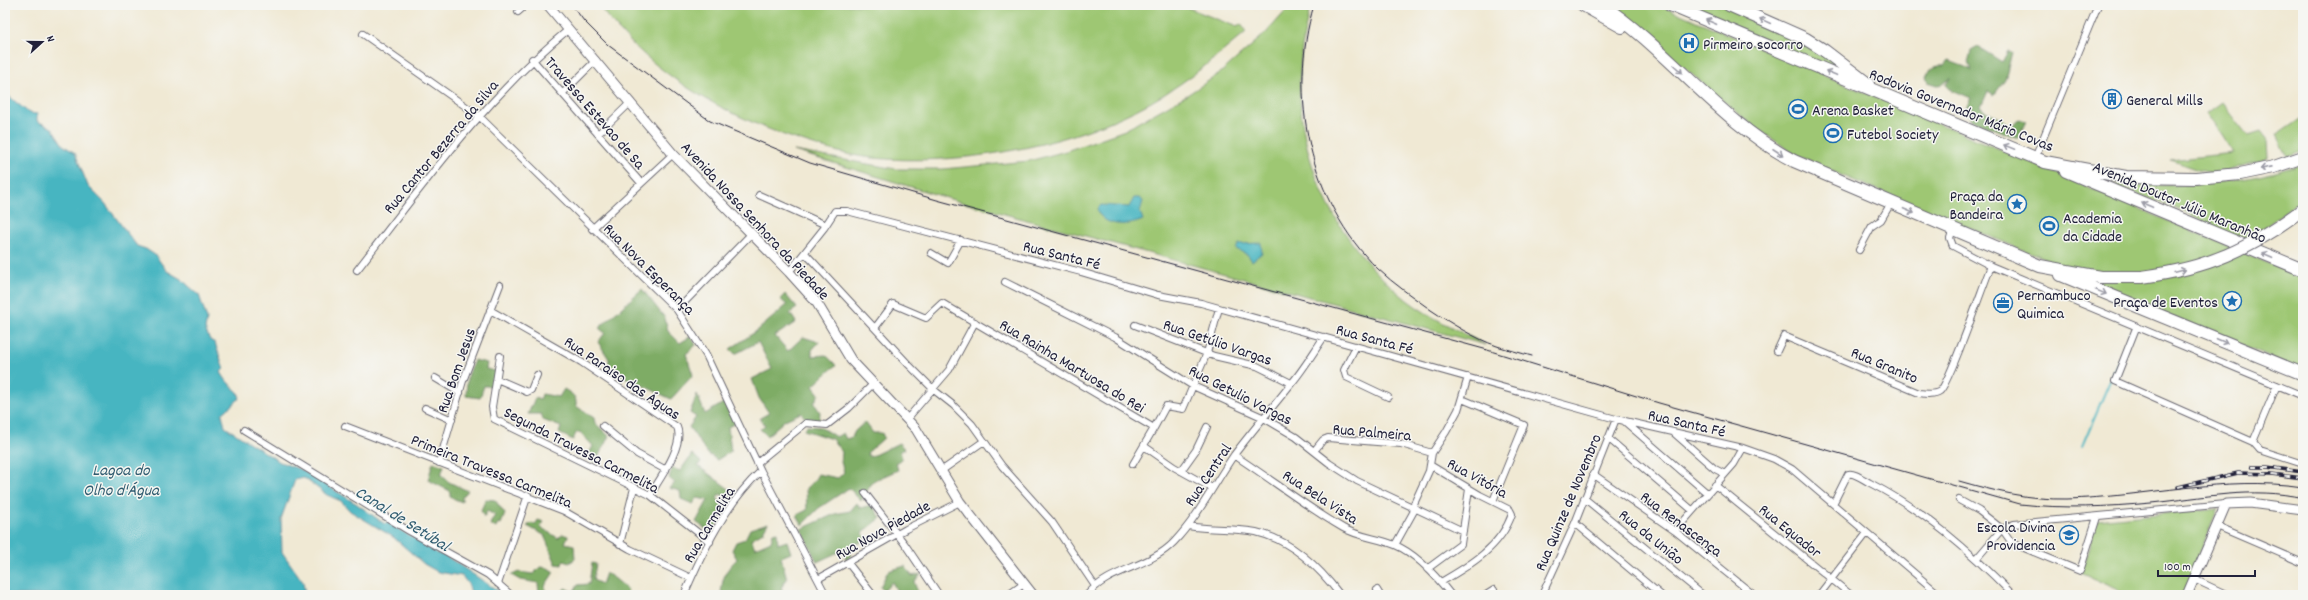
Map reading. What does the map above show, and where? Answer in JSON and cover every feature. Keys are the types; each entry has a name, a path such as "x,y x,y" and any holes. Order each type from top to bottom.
{"highway":[{"path":"1583,5 1650,43"},
{"path":"1602,5 1650,43 1744,127 1780,153 1830,178 2303,374"},
{"name":"Rodovia Governador Mário Covas","path":"1670,5 2040,160 2126,177 2196,178 2249,172 2303,157"},
{"path":"1729,5 1812,43 1880,94"},
{"name":"Avenida Doutor Júlio Maranhão","path":"2040,160 2303,270"},
{"path":"2040,266 2100,277 2142,277 2197,267 2250,245 2303,209"}],"street":[{"path":"518,12 526,5"},
{"name":"Avenida Nossa Senhora da Piedade","path":"548,5 631,102 672,154 789,272 817,303 851,360 872,385 908,419 920,435 960,502 1033,595"},
{"path":"2040,160 2098,5"},
{"name":"Rua Cantor Bezerra da Silva","path":"357,270 478,115 532,59 569,29"},
{"name":"Rua Nova Esperança","path":"363,34 478,115 592,229 677,310 706,356 757,463 824,594"},
{"name":"Travessa Estevao de Sa","path":"532,59 641,183"},
{"path":"563,93 596,60"},
{"path":"598,134 631,102"},
{"path":"592,229 672,154"},
{"path":"759,195 826,225"},
{"path":"1859,250 1872,226 1881,220 1890,203"},
{"name":"Rua Santa Fé","path":"789,272 826,225 833,213 840,210 911,226 1114,281 1158,295 1219,308 1616,419 1743,448 1782,463 1833,504 1940,595"},
{"path":"1953,229 1950,238 1953,246 1991,266 2136,328 2303,396"},
{"path":"677,310 751,234"},
{"path":"931,253 948,264 961,240"},
{"path":"805,253 934,390 963,414 1014,480 1052,522 1095,586"},
{"name":"Rua Granito","path":"1777,351 1784,336 1919,393 1938,392 1942,390 1952,367 1991,266"},
{"name":"Rua Getulio Vargas","path":"1005,282 1115,337 1193,386 1262,417 1314,451 1345,475 1463,531"},
{"name":"Rua Bom Jesus","path":"439,463 460,393 500,286"},
{"name":"Rua Rainha Martuosa do Rei","path":"875,328 893,304 926,318 932,314 939,304 943,304 1154,428 1133,464"},
{"path":"1154,428 1166,406 1183,409 1207,353 1219,308"},
{"name":"Rua Paraiso das Águas","path":"490,310 581,362 674,424 679,431 678,436 666,470 650,495"},
{"path":"908,419 934,390 953,362 975,322"},
{"name":"Rua Getúlio Vargas","path":"1135,325 1207,353 1257,366 1291,383"},
{"path":"2136,328 2115,381 2253,442 2260,450 2303,464"},
{"name":"Rua Central","path":"1087,595 1095,586 1123,570 1155,557 1169,547 1188,526 1234,455 1262,417 1291,383 1324,337"},
{"path":"1356,346 1344,370 1346,377 1388,397"},
{"name":"Segunda Travessa Carmelita","path":"500,356 492,407 494,419 600,469 650,495 710,542"},
{"path":"497,379 528,392 531,390 538,376"},
{"path":"1395,546 1414,508 1430,465 1432,453 1446,432 1462,399 1468,377"},
{"path":"435,378 460,393"},
{"path":"757,463 806,424 827,425 872,385"},
{"path":"2253,442 2277,385"},
{"path":"1462,399 1520,421 1524,424 1524,428 1493,501"},
{"path":"425,408 452,420"},
{"name":"Rua Quinze de Novembro","path":"1542,595 1575,523 1593,474 1616,419"},
{"path":"1623,420 1707,493"},
{"name":"Primeira Travessa Carmelita","path":"345,426 439,463 528,495 583,521 620,544 691,578"},
{"path":"603,426 637,454 666,470"},
{"path":"1181,471 1196,450 1207,427"},
{"path":"244,430 409,531 488,575 511,595"},
{"path":"1672,432 1710,464 1725,474"},
{"name":"Rua Palmeira","path":"1314,451 1323,440 1328,438 1401,444 1432,453"},
{"path":"1608,438 1692,510"},
{"path":"941,471 984,441"},
{"path":"1144,446 1181,471 1212,488"},
{"path":"1676,531 1692,510 1734,464 1743,448"},
{"name":"Rua Bela Vista","path":"1234,455 1344,529 1367,539 1395,546 1427,569 1441,582 1451,595"},
{"name":"Rua Vitória","path":"1430,465 1469,489 1512,511 1508,522 1484,554 1441,582"},
{"name":"Rua Carmelita","path":"684,595 691,578 710,542 737,498 761,471"},
{"name":"Rua Renascença","path":"1593,474 1676,531 1754,595"},
{"path":"1833,504 1848,474 1854,474 1880,488 1933,522 1977,558 2013,595"},
{"name":"Rua Equador","path":"1715,485 1851,595"},
{"path":"620,544 634,488"},
{"path":"1427,569 1461,544 1469,489"},
{"path":"865,493 897,534 939,595"},
{"path":"498,584 528,495"},
{"name":"Rua da União","path":"1584,498 1703,595"},
{"path":"1959,500 1979,511 2002,529 2010,542 2021,548 2080,571 2097,517"},
{"name":"Rua Nova Piedade","path":"818,580 897,534 960,502"},
{"path":"1977,558 2002,529 2014,524 2226,504 2250,503 2303,510"},
{"path":"2187,595 2226,504"},
{"path":"1575,523 1660,595"},
{"path":"1188,526 1245,530 1275,539 1295,550 1313,564 1340,595"},
{"path":"2217,526 2303,563"},
{"path":"1819,595 1867,534"},
{"path":"848,563 873,595"},
{"path":"2194,580 2228,595"},
{"path":"1008,595 1025,583"},
{"path":"1486,595 1494,590"}],"green space":[{"path":"598,5 1181,5 1237,27 1241,24 1246,32 1207,64 1166,93 1136,110 1075,135 1008,151 974,156 906,160 861,157 828,149 784,135 730,112 681,84 659,67 617,28"},
{"path":"1291,5 1311,5 1302,47 1300,88 1303,128 1313,167 1328,204 1349,239 1375,271 1407,300 1435,318 1486,345 957,201 794,151 896,169 943,169 1029,161 1066,151 1125,130 1187,95 1219,74 1266,33"},
{"path":"1610,5 1659,5 2303,278 2303,371 2097,286 2064,267 1836,173 1793,153 1752,125"},
{"path":"1677,5 1728,5 1806,39 1880,94"},
{"path":"1978,47 2002,62 2008,51 2012,52 2005,80 1994,95 1988,91 1981,107 1987,112 2000,117 2012,127 2019,119 2026,121 2018,138 1971,120 1966,108 1971,98 1950,89 1946,85 1950,78 1941,86 1928,82 1926,78 1933,68 1945,66 1949,61 1968,68 1971,71 1968,61 1971,51"},
{"path":"2222,102 2248,136 2260,132 2267,141 2268,158 2218,174 2198,170 2170,160 2233,153 2207,113"},
{"path":"2303,117 2303,151 2288,157 2277,135"},
{"path":"2303,163 2303,199 2246,241 2215,228 2190,214 2111,184 2184,185 2232,181 2280,171"},
{"path":"642,289 665,318 668,331 680,343 691,336 696,345 686,354 693,375 671,399 608,369 609,359 598,342 605,333 599,328"},
{"path":"785,294 797,308 790,313 796,322 775,336 788,351 803,337 819,342 812,350 812,356 826,355 836,365 813,386 819,394 814,403 820,412 819,422 808,421 801,413 785,420 767,436 760,429 765,425 760,418 769,413 759,398 752,379 772,369 758,342 735,354 730,349 758,330 787,305 780,299"},
{"path":"474,360 487,363 486,369 496,371 494,386 484,386 480,398 466,396 467,379"},
{"path":"564,389 575,398 576,406 594,418 595,423 609,436 595,463 587,457 593,446 580,432 576,433 573,440 559,433 561,427 543,420 541,414 528,414 535,398 540,400 542,394 559,397"},
{"path":"697,394 705,414 725,402 736,423 728,427 731,451 717,460 708,454 689,427 696,417 690,413"},
{"path":"865,422 873,433 882,433 884,438 867,453 870,457 899,443 905,449 900,451 902,458 896,463 898,470 873,481 861,501 849,488 819,508 802,525 797,515 807,510 806,488 814,481 818,474 838,478 844,472 841,462 842,452 832,439 804,430 807,426 820,427 836,437 843,433 846,439 852,437 855,431"},
{"path":"692,454 701,462 698,466 736,494 732,500 720,494 717,498 726,510 711,533 696,522 708,500 697,498 693,504 681,499 680,491 669,488 675,483 669,478 672,468 680,471"},
{"path":"433,462 444,466 441,475 449,482 468,491 462,497 462,502 450,497 450,491 428,480"},
{"path":"486,499 495,500 505,514 501,524 498,523 496,528 490,524 495,515 487,511 484,517 481,510"},
{"path":"857,503 860,508 872,505 881,518 862,533 868,539 847,548 851,556 846,560 843,550 817,562 801,529 835,514 850,511"},
{"path":"2218,508 2183,595 2130,595 2081,573 2097,520"},
{"path":"538,520 544,522 540,527 558,538 562,534 568,536 565,543 574,545 575,559 569,563 563,561 562,565 556,564 544,535 527,526 532,523 535,525"},
{"path":"768,523 763,532 751,539 755,548 771,541 773,533 777,532 778,544 787,541 791,553 781,557 787,579 781,588 787,595 721,595 725,575 737,559 732,550 736,542 745,539 750,529"},
{"path":"592,563 596,564 593,580 602,584 606,573 628,591 626,595 565,595 562,592 565,588 573,592 578,585 589,584"},
{"path":"905,566 912,576 921,574 914,582 919,595 899,595 892,582 884,591 880,587 888,571"},
{"path":"540,567 548,568 554,572 545,586 546,595 539,595 538,583 520,580 511,575 519,572 533,574"}],"water":[{"name":"Lagoa do Olho d'Água","path":"5,93 29,113 37,114 37,121 52,128 63,145 75,153 88,186 104,202 137,246 146,249 155,255 167,271 181,279 199,295 207,319 205,329 210,340 215,343 224,369 221,372 228,383 238,392 240,398 222,414 225,427 280,462 302,470 357,504 418,548 446,556 504,595 472,595 468,584 462,576 438,572 424,564 393,537 350,511 341,501 327,495 304,478 295,480 281,519 282,552 303,582 305,595 5,595"},
{"path":"1134,198 1139,198 1143,201 1140,212 1143,220 1137,222 1130,224 1116,224 1104,219 1097,209 1101,205 1129,207"},
{"path":"1261,243 1262,253 1252,261 1248,255 1236,249 1239,244"}],"waterway":[{"path":"2082,446 2131,332"},
{"name":"Canal de Setúbal","path":"387,526 433,554"}],"tram line":[{"path":"572,5 584,21 608,45 710,121 810,163 937,200 1484,349 1659,403 2020,504 2053,507 2102,506 2151,503 2246,493 2265,493 2303,498"},
{"path":"1314,5 1306,39 1303,75 1304,110 1310,146 1320,180 1335,212 1354,242 1390,280 1439,315 1472,335 1488,343 1532,356"},
{"path":"1959,481 2012,494 2053,499 2126,495 2214,485 2273,484 2303,487"}],"railway":[{"path":"2251,467 2267,467 2303,472"},
{"path":"2178,487 2238,473 2272,474 2303,478"}],"place":[{"name":"Pirmeiro socorro","path":"1689,43"},
{"name":"General Mills","path":"2112,99"},
{"name":"Arena Basket","path":"1798,109"},
{"name":"Futebol Society","path":"1833,133"},
{"name":"Praça da Bandeira","path":"2017,204"},
{"name":"Academia da Cidade","path":"2049,226"},
{"name":"Praça de Eventos","path":"2232,301"},
{"name":"Pernambuco Quimica","path":"2003,303"},
{"name":"Escola Divina Providencia","path":"2069,535"}]}
